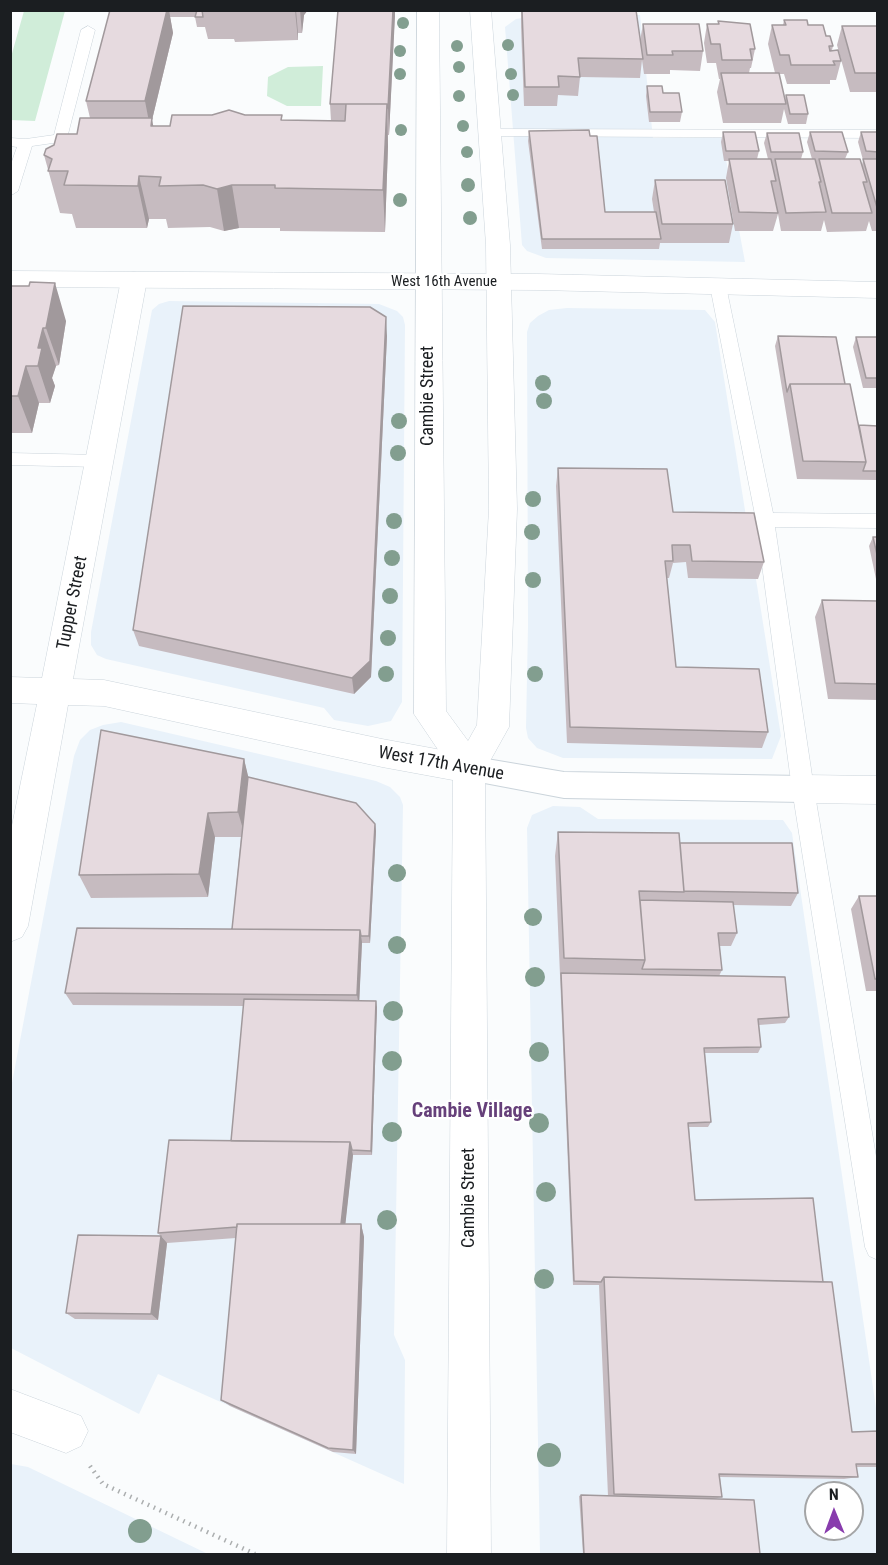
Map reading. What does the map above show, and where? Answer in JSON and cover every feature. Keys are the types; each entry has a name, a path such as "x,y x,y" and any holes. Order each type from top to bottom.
{"main road":[{"name":"Cambie Street","path":"428,10 430,714 469,769"},
{"name":"Cambie Street","path":"469,1554 469,769 493,727 503,509 499,282 491,132 480,10"},
{"name":"West 16th Avenue","path":"10,279 428,281 878,290"},
{"name":"Tupper Street","path":"10,926 134,280"},
{"name":"West 17th Avenue","path":"10,690 104,693 382,753 469,769"},
{"name":"West 17th Avenue","path":"803,789 878,790"},
{"path":"10,1410 66,1431"}],"street":[{"name":"West 17th Avenue","path":"469,769 564,785 803,789"}],"lane":[{"path":"10,142 26,143 60,138 88,30"},
{"path":"491,132 878,134"},
{"path":"10,191 26,143"},
{"path":"718,286 765,520 803,789 871,1158 878,1247"},
{"path":"10,459 100,461"},
{"path":"765,520 878,521"}],"path":[{"path":"66,1431 103,1484 255,1554"}],"shaded area":[{"path":"546,14 640,15 653,138 722,138 745,262 546,258 527,251 522,245 505,27 516,19"},
{"path":"169,301 379,304 397,311 403,317 405,325 402,702 391,721 368,726 334,720 324,708 106,659 97,655 91,645 91,632 152,310 159,304"},
{"path":"567,308 705,310 715,322 781,736 772,759 563,758 537,748 528,738 526,728 527,332 530,323 538,316 549,310"},
{"path":"121,722 376,781 390,787 400,797 403,805 394,1335 405,1360 404,1484 158,1374 139,1414 11,1348 11,1088 74,756 80,740 90,730"},
{"path":"553,806 580,807 598,819 783,820 792,833 877,1415 877,1554 540,1554 527,828 532,815"},
{"path":"11,1464 28,1467 208,1554 11,1554"}],"green space":[{"path":"24,11 65,11 35,121 11,120 11,57"},
{"path":"323,66 321,106 287,106 267,96 268,77 288,67"}],"building":[{"path":"110,10 167,10 145,101 86,101"},
{"path":"197,10 202,10 203,17 195,17"},
{"path":"338,10 393,10 388,108 387,104 330,104"},
{"path":"522,10 636,10 643,59 578,58 580,77 558,76 559,87 525,87"},
{"path":"784,20 807,20 808,25 823,25 826,36 830,36 833,46 829,46 830,51 838,50 841,61 833,61 835,65 791,65 789,55 780,55 772,25 786,25"},
{"path":"718,21 750,24 755,49 750,49 752,60 722,60 720,44 711,44 707,24 719,24"},
{"path":"643,24 699,24 703,51 672,51 673,55 647,55"},
{"path":"842,26 878,26 878,73 855,73"},
{"path":"721,73 779,73 786,104 727,104"},
{"path":"647,86 662,86 663,93 679,93 682,112 650,112"},
{"path":"786,95 804,95 808,114 790,114"},
{"path":"346,104 387,104 383,190 275,188 275,185 232,185 217,189 203,185 159,186 161,177 139,176 138,186 64,185 68,171 48,171 52,159 44,155 46,149 54,145 57,134 77,134 80,118 152,118 151,126 170,126 172,115 212,115 229,110 245,115 282,115 281,120 345,121"},
{"path":"589,130 590,136 597,136 605,212 656,212 661,239 542,239 529,131"},
{"path":"723,132 755,132 759,151 726,151"},
{"path":"810,132 842,132 848,152 815,151"},
{"path":"861,132 878,132 878,152 866,151"},
{"path":"767,133 799,133 803,152 771,152"},
{"path":"729,159 771,159 776,181 771,181 778,213 739,212"},
{"path":"775,159 815,159 826,212 786,213"},
{"path":"819,159 860,159 867,182 863,182 872,213 832,213"},
{"path":"863,159 878,159 878,211"},
{"path":"655,180 725,180 733,224 662,224"},
{"path":"30,282 55,283 46,328 43,328 38,348 42,348 38,366 26,366 18,396 10,396 10,286 29,286"},
{"path":"183,306 370,307 386,317 370,661 352,678 133,630"},
{"path":"778,336 836,337 845,384 790,384 787,392"},
{"path":"856,337 878,337 878,378 866,378"},
{"path":"790,384 850,384 866,462 803,461"},
{"path":"859,425 878,426 878,471 863,471 866,462"},
{"path":"558,468 667,469 673,512 754,513 764,562 692,561 690,545 672,545 673,561 665,561 676,667 759,669 768,732 570,727"},
{"path":"873,537 878,537 878,559"},
{"path":"822,600 878,601 878,684 835,683"},
{"path":"101,730 244,759 238,812 208,813 199,874 79,875"},
{"path":"248,777 356,803 375,824 369,936 361,936 360,930 232,929"},
{"path":"558,832 679,833 684,892 639,891 645,960 564,958"},
{"path":"680,843 792,843 798,893 684,891"},
{"path":"859,896 878,896 878,979 875,979"},
{"path":"640,900 733,902 737,933 718,933 722,970 642,969 645,960"},
{"path":"77,928 360,930 357,995 65,993"},
{"path":"561,973 785,977 789,1017 758,1019 761,1047 704,1048 711,1122 688,1123 695,1200 813,1198 823,1282 604,1277 601,1282 574,1281"},
{"path":"244,999 376,1001 371,1151 352,1150 350,1142 231,1141"},
{"path":"169,1140 350,1142 341,1224 237,1224 237,1227 158,1233"},
{"path":"237,1224 361,1224 353,1450 328,1448 221,1400"},
{"path":"78,1235 161,1236 151,1314 66,1313"},
{"path":"604,1277 832,1282 852,1432 878,1431 878,1464 856,1464 858,1477 719,1474 722,1497 614,1494"},
{"path":"581,1495 754,1500 760,1554 584,1554"}],"district":[{"name":"Cambie Village","path":"472,1112"}]}
